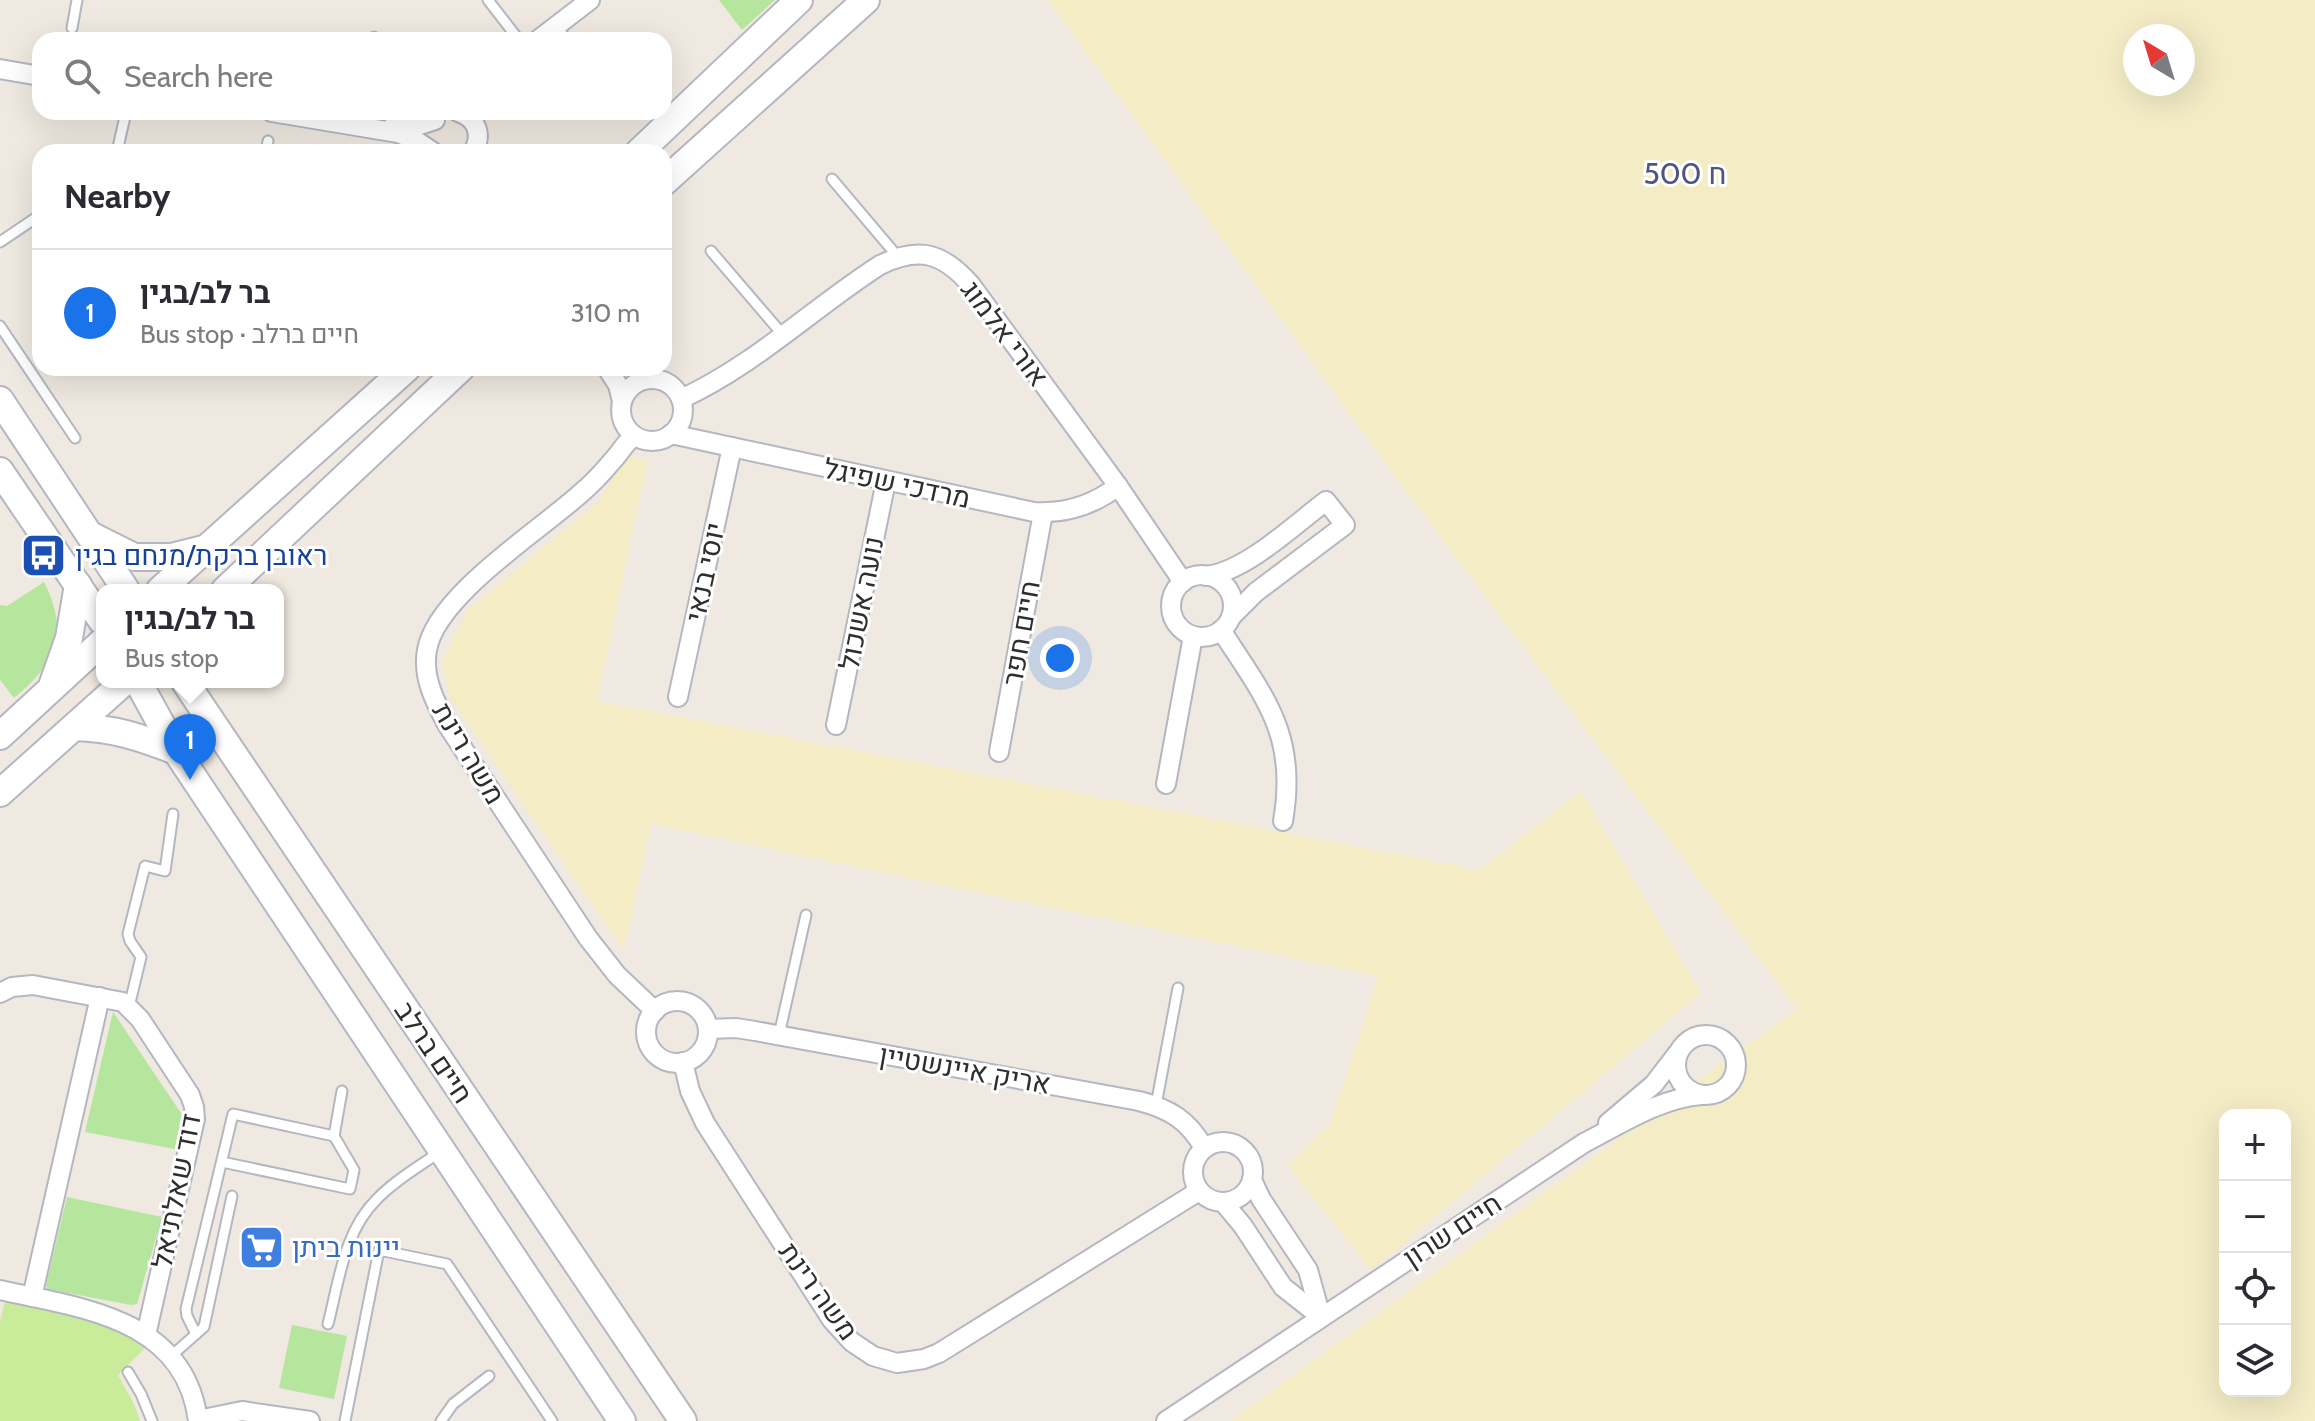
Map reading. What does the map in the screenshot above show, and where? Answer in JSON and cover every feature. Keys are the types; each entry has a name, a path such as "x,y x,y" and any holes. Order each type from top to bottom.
{"street":[{"path":"563,32 590,0"},
{"path":"647,144 799,0"},
{"path":"672,175 866,0"},
{"path":"0,69 32,75"},
{"path":"366,122 411,127 430,120"},
{"path":"431,144 429,130 440,120"},
{"path":"366,122 419,144"},
{"name":"אורי אלמוג","path":"898,257 928,255 947,262 964,276 1118,486 1183,582"},
{"path":"681,399 724,377 866,274 898,257"},
{"path":"167,584 398,376"},
{"path":"231,584 452,376"},
{"path":"612,376 618,385 622,420 627,429 634,436 653,441 671,434 682,418 681,399 673,386 656,376"},
{"path":"622,401 626,392 637,382 650,376"},
{"path":"0,400 122,584"},
{"name":"מרדכי שפיגל","path":"671,434 1024,511 1062,512 1081,507 1100,499 1118,486"},
{"name":"משה רינת","path":"634,436 581,493 481,576 450,606 431,635 426,667 436,704 448,726 588,938 617,975 655,1011"},
{"name":"יוסי בנאי","path":"678,697 732,447"},
{"path":"0,471 96,612"},
{"name":"נועה אשכול","path":"836,725 886,481"},
{"path":"1326,501 1345,525 1256,592 1226,624 1208,636 1193,636 1178,625 1172,612 1174,594 1183,582 1192,577 1206,576 1224,572 1247,560 1326,501"},
{"name":"חיים חפר","path":"999,752 1043,513"},
{"path":"89,535 134,557 171,557 206,548"},
{"path":"1206,576 1219,581 1229,591 1233,605 1226,624 1280,730 1287,769 1283,821"},
{"path":"52,687 69,638 78,585"},
{"path":"1166,784 1193,636"},
{"path":"0,736 96,647"},
{"path":"0,793 117,688"},
{"name":"חיים ברלב","path":"141,688 176,751 622,1421"},
{"name":"חיים ברלב","path":"189,688 683,1421"},
{"path":"74,727 130,734 176,751"},
{"path":"0,993 16,986 33,985 120,1001 129,1007"},
{"path":"32,1297 100,997"},
{"path":"672,1002 686,1002 702,1013 708,1029 703,1049 683,1062 664,1060 650,1047 647,1028 655,1011 672,1002"},
{"name":"דוד שאלתיאל","path":"129,1007 190,1095 195,1112 146,1335"},
{"name":"אריק איינשטיין","path":"708,1029 736,1028 779,1035 1156,1105 1190,1126 1204,1148"},
{"path":"1705,1035 1719,1037 1732,1050 1736,1068 1731,1082 1716,1093 1702,1095 1686,1088 1678,1078 1676,1065 1679,1052 1687,1041 1705,1035"},
{"name":"חיים שרון","path":"1166,1421 1584,1143 1654,1084 1679,1052"},
{"name":"משה רינת","path":"683,1062 688,1085 703,1119 832,1320 862,1350 885,1361 910,1362 939,1353 1199,1191"},
{"name":"חיים שרון","path":"1584,1143 1658,1106 1685,1096 1702,1095"},
{"path":"1252,1180 1241,1196 1223,1202 1210,1199 1199,1191 1192,1168 1197,1155 1213,1143 1239,1146 1251,1162 1252,1180 1261,1199 1308,1270 1321,1317"},
{"path":"1223,1202 1243,1226 1283,1287 1321,1317"},
{"path":"0,1290 113,1317 146,1335 170,1357 182,1375 198,1420 242,1411 310,1421"}],"lane":[{"path":"72,28 77,0"},
{"path":"488,0 513,32"},
{"path":"119,144 124,120"},
{"path":"832,179 898,257"},
{"path":"0,242 32,220"},
{"path":"711,251 783,335"},
{"path":"0,326 32,374"},
{"path":"33,376 75,438"},
{"path":"129,1007 141,957 128,934 145,866 165,871 173,814"},
{"path":"779,1035 806,915"},
{"path":"1156,1105 1178,988"},
{"path":"222,1162 350,1189 354,1170 334,1136 342,1091"},
{"path":"196,1334 186,1309 233,1114 334,1136"},
{"path":"328,1324 348,1244 362,1216 385,1191 442,1150"},
{"path":"170,1357 204,1327 232,1196"},
{"path":"345,1421 379,1250 447,1264 552,1421"},
{"path":"128,1372 152,1421"},
{"path":"441,1421 453,1404 489,1376"}],"green space":[{"path":"719,0 775,0 742,30"},
{"path":"44,582 56,617 54,646 40,673 14,698 0,680 0,605 7,606"},
{"path":"113,1012 183,1116 175,1149 85,1132"},
{"path":"67,1197 162,1217 137,1304 47,1289"},
{"path":"5,1301 103,1324 124,1333 145,1348 118,1375 140,1421 0,1421 0,1321"},
{"path":"292,1325 347,1336 334,1399 279,1388"}],"sand":[{"path":"1048,0 2315,0 2315,1421 1230,1421 1797,1009 1411,498"},
{"path":"628,456 648,460 597,701 1480,870 1581,791 1701,993 1372,1270 1287,1166 1330,1124 1378,976 651,824 624,951 449,696 442,662 467,611 599,501"}],"place":[{"name":"ראובן ברקת/מנחם בגין","path":"44,555"},
{"name":"בר לב/בגין","path":"190,780"},
{"name":"יינות ביתן","path":"261,1247"}],"district":[{"name":"ח 500","path":"1685,174"}]}
